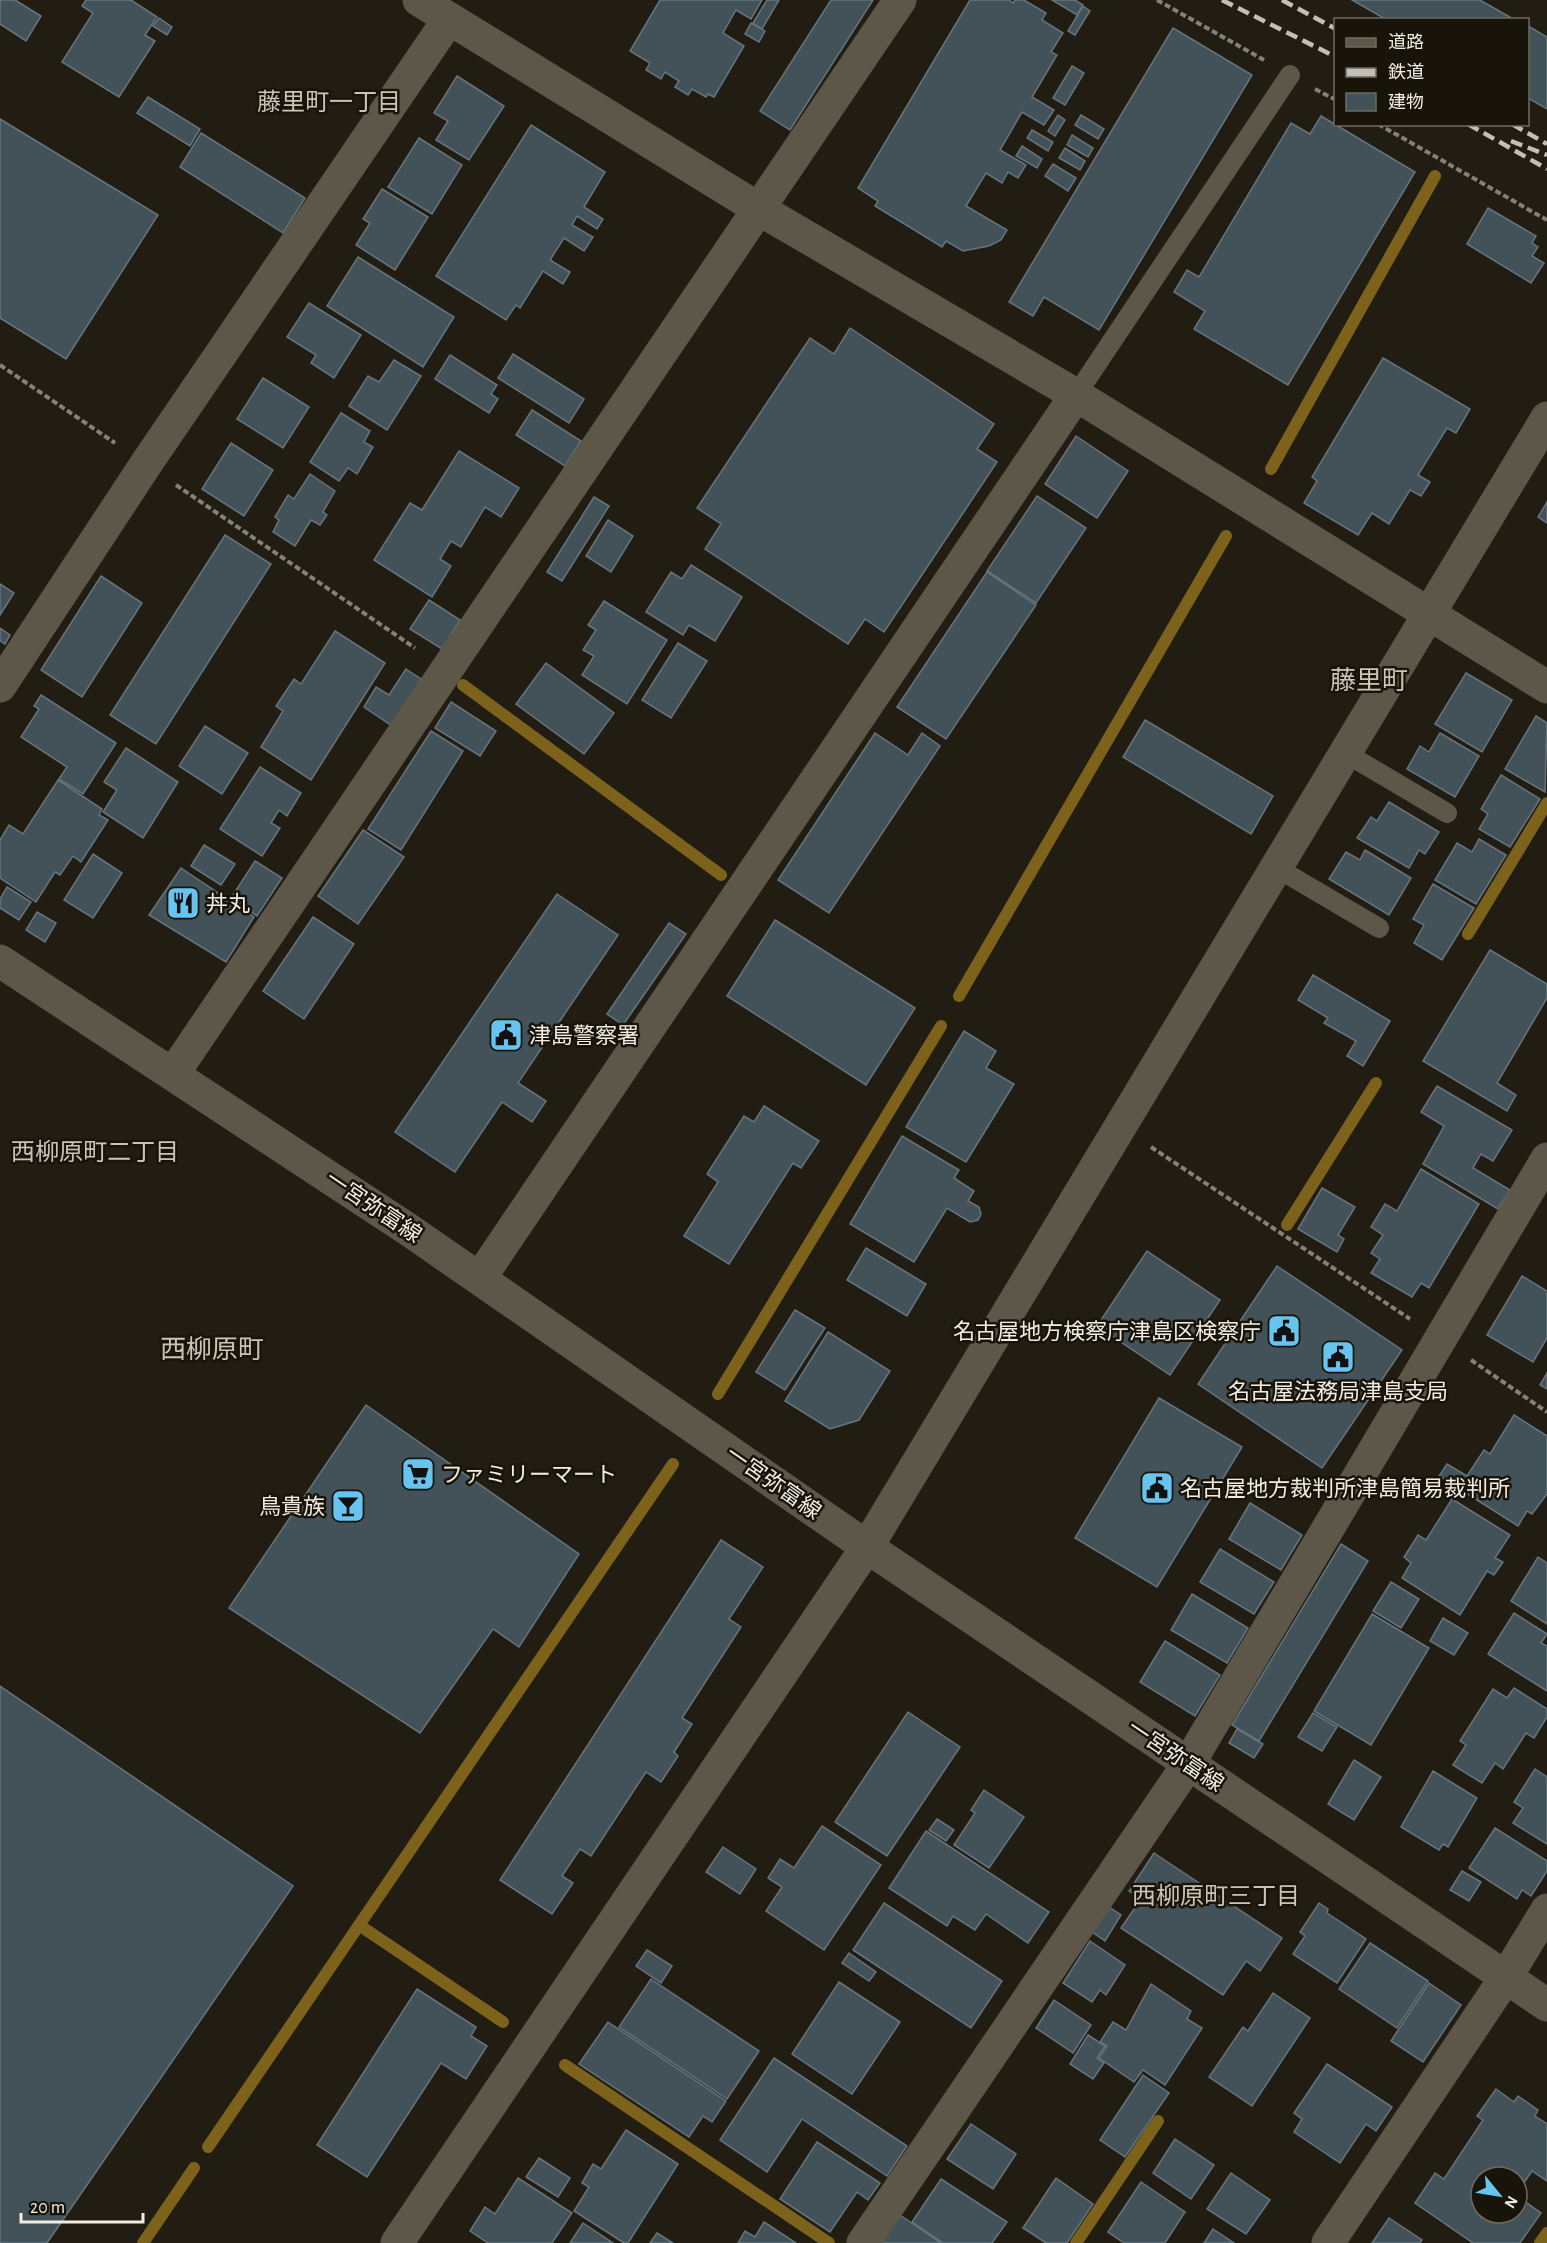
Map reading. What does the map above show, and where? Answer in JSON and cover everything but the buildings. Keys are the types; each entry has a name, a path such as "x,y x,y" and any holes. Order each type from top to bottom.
{"street":[{"path":"419,0 759,209 1076,395 1547,687"},
{"path":"173,1074 445,668 900,0"},
{"path":"0,686 146,464 449,19"},
{"path":"480,1278 1076,395"},
{"path":"397,2243 867,1547 1347,754 1547,418"},
{"name":"一宮弥富線","path":"0,961 480,1278 867,1547 1547,2005"},
{"path":"863,2243 1189,1764 1547,1159"},
{"path":"1328,2243 1506,1977 1547,1910"}],"lane":[{"path":"1076,395 1290,75"},
{"path":"1347,754 1446,813"},
{"path":"1278,868 1379,928"}],"path":[{"path":"1157,0 1334,99"},
{"path":"1382,126 1547,220"},
{"path":"0,365 445,668"},
{"path":"1121,1127 1547,1412"}],"waterway":[{"path":"1271,469 1435,176"},
{"path":"959,996 1226,536"},
{"path":"463,685 721,875"},
{"path":"1468,934 1547,803"},
{"path":"718,1394 941,1026"},
{"path":"1287,1225 1376,1083"},
{"path":"208,2147 673,1464"},
{"path":"359,1925 503,2022"},
{"path":"565,2065 829,2243"},
{"path":"1076,2243 1158,2121"},
{"path":"143,2243 194,2168"},
{"path":"1540,2243 1547,2233"}],"railway":[{"path":"1222,0 1334,56"},
{"path":"1282,0 1334,28"},
{"path":"1472,126 1547,169"},
{"path":"1516,126 1547,144"},
{"path":"1511,141 1547,155"}],"place":[{"name":"丼丸","path":"183,903"},
{"name":"津島警察署","path":"506,1035"},
{"name":"名古屋地方検察庁津島区検察庁","path":"1284,1331"},
{"name":"名古屋法務局津島支局","path":"1338,1357"},
{"name":"ファミリーマート","path":"418,1474"},
{"name":"名古屋地方裁判所津島簡易裁判所","path":"1157,1488"},
{"name":"鳥貴族","path":"348,1506"}],"district":[{"name":"藤里町一丁目","path":"329,102"},
{"name":"藤里町","path":"1369,680"},
{"name":"西柳原町二丁目","path":"95,1152"},
{"name":"西柳原町","path":"212,1349"},
{"name":"西柳原町三丁目","path":"1216,1896"}]}
